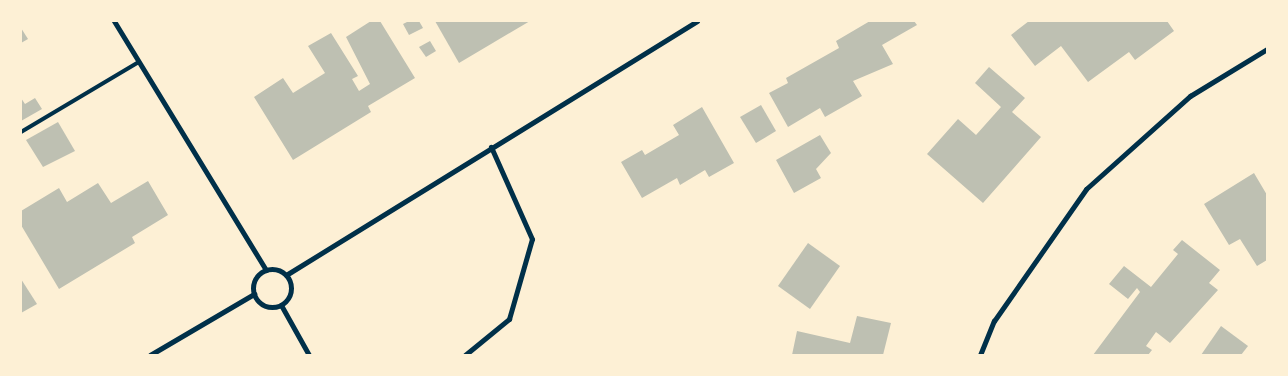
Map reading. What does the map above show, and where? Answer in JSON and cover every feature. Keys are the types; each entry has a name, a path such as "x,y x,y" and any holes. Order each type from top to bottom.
{"street":[{"path":"114,21 137,63 266,270 286,275 697,21"},
{"path":"980,355 994,321 1086,189 1190,96 1267,49"},
{"path":"465,355 509,319 532,239 491,147"},
{"path":"266,270 254,280 254,294 264,306 281,305"},
{"path":"281,305 290,292 286,275"},
{"path":"150,355 254,294"},
{"path":"281,305 309,355"}],"lane":[{"path":"21,132 137,63"}],"building":[{"path":"371,21 380,21 415,78 368,106 371,112 293,160 254,97 283,78 293,93 325,73 308,46 331,33 358,76 352,79 359,91 370,84 346,37"},
{"path":"409,21 419,21 423,28 409,35 403,24"},
{"path":"435,21 530,21 459,63"},
{"path":"870,21 914,21 917,25 882,45 893,64 853,81 862,96 825,117 820,108 788,127 769,93 788,83 786,78 839,48 836,41"},
{"path":"1029,21 1167,21 1174,31 1135,60 1129,52 1088,82 1061,46 1035,66 1011,35"},
{"path":"21,28 28,39 21,43"},
{"path":"430,41 436,51 426,57 419,47"},
{"path":"989,67 1025,98 1012,112 1041,137 983,203 927,154 958,119 976,135 1001,107 975,83"},
{"path":"21,98 25,104 35,98 42,109 21,121"},
{"path":"761,105 776,131 756,143 740,117"},
{"path":"702,107 734,163 709,177 705,170 680,185 677,178 642,198 621,162 642,150 645,155 679,135 673,125"},
{"path":"58,122 75,151 43,167 26,140"},
{"path":"820,135 831,153 816,169 821,178 794,193 776,160"},
{"path":"1254,173 1267,195 1267,260 1257,266 1240,239 1229,245 1204,204"},
{"path":"148,181 168,215 132,237 135,243 59,289 21,225 21,211 59,188 67,202 98,183 111,203"},
{"path":"1182,240 1220,270 1209,283 1218,290 1170,343 1156,332 1146,346 1152,350 1148,355 1093,355 1140,292 1137,288 1128,299 1109,284 1124,266 1151,287 1178,254 1173,250"},
{"path":"808,243 840,266 810,309 778,286"},
{"path":"21,279 37,304 21,313"},
{"path":"857,316 891,323 883,355 792,355 797,331 850,343"},
{"path":"1221,326 1248,346 1241,355 1201,355"}]}
